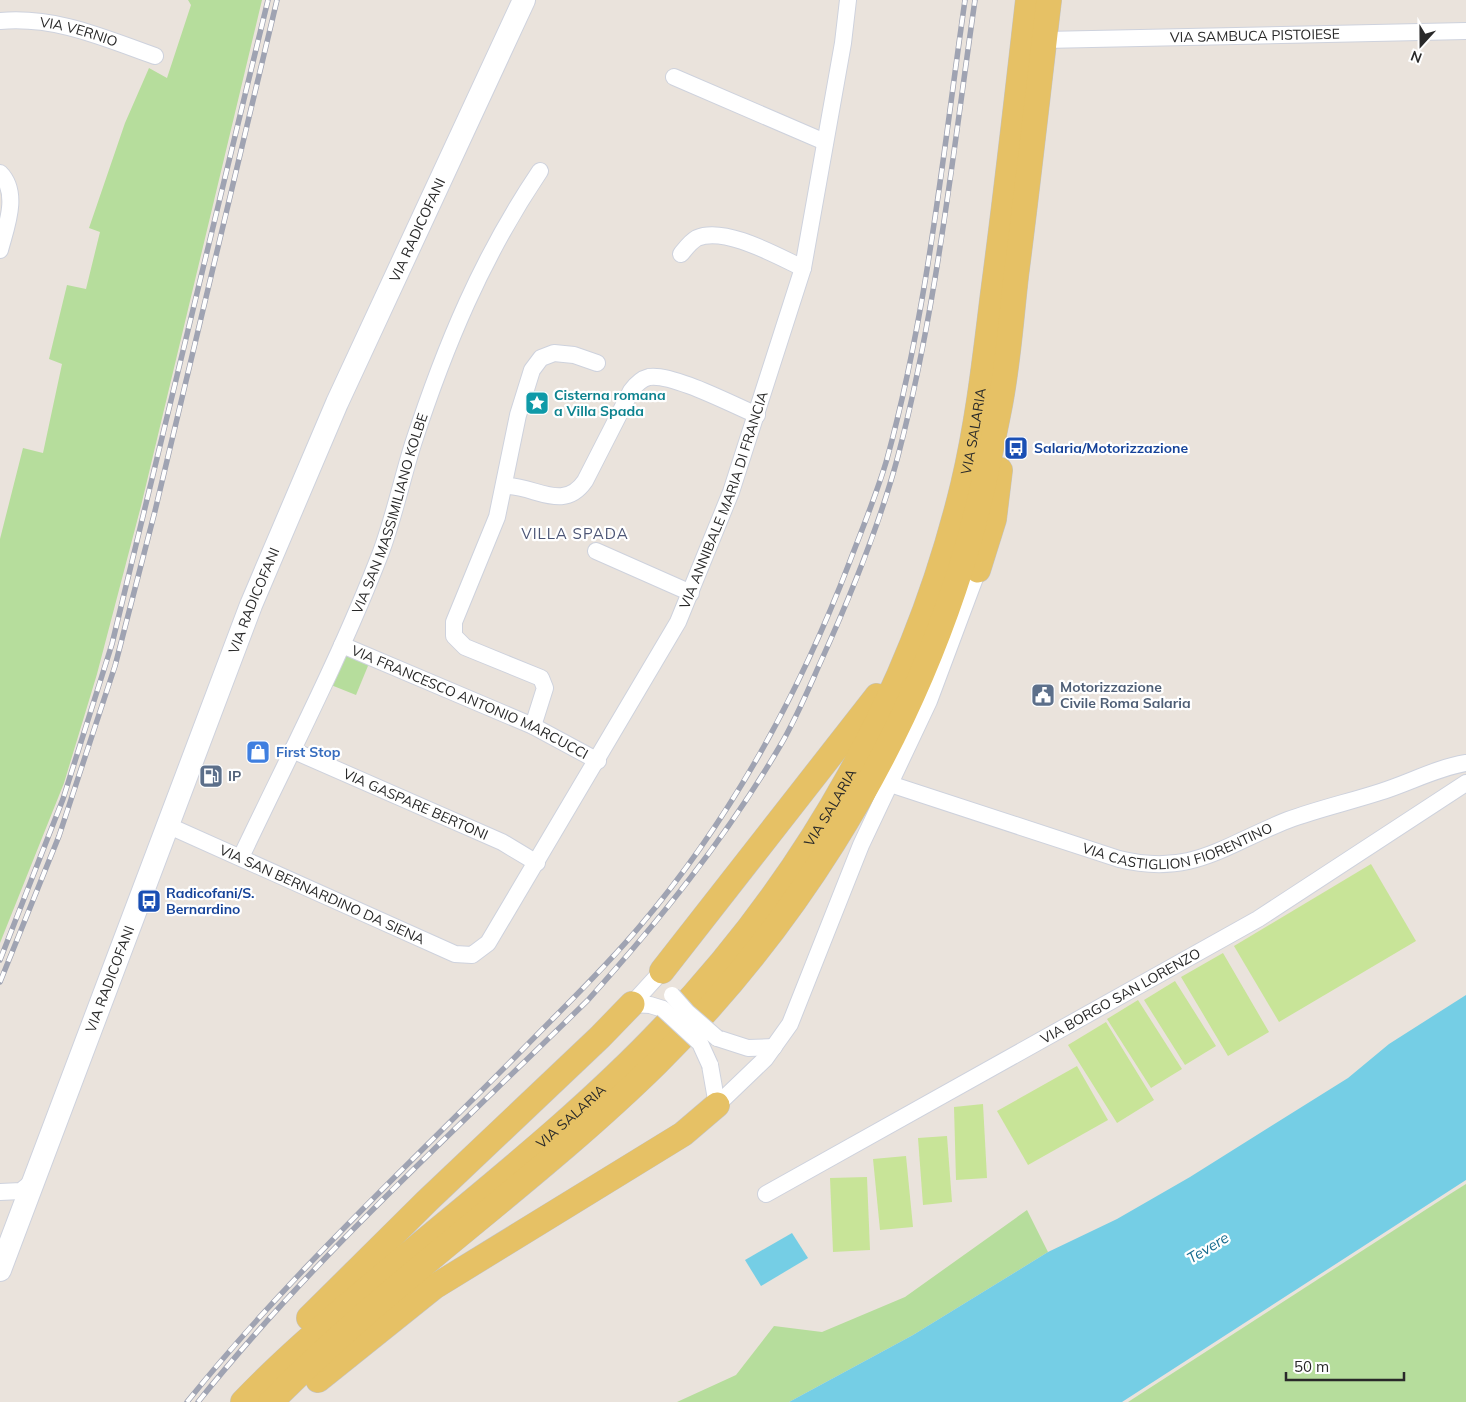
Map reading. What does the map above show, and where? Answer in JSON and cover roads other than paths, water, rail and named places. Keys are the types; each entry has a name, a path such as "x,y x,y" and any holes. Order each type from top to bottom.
{"main road":[{"name":"VIA SALARIA","path":"243,1402 317,1331 592,1096 664,1027 715,970 767,905 827,814 890,698 935,580 958,503 976,419 1028,0"},
{"name":"VIA SALARIA","path":"271,1402 330,1346 605,1110 658,1062 732,981 786,912 819,865 870,779 920,680 954,588 982,493 1000,405 1049,0"},
{"path":"978,570 997,503 1001,466 1000,405"},
{"path":"662,971 862,717 912,644"},
{"path":"266,1378 287,1341 307,1320 427,1200 600,1037 632,1004"},
{"path":"295,1402 341,1359 420,1297 468,1265 683,1134 717,1105"}],"street":[{"name":"VIA RADICOFANI","path":"1,1265 248,614 333,412 424,211 472,114 524,0"},
{"name":"VIA ANNIBALE MARIA DI FRANCIA","path":"478,952 488,943 537,864 670,638 692,593 732,492 803,268 843,43 848,0"},
{"name":"VIA VERNIO","path":"0,21 34,20 66,25 155,56"},
{"name":"VIA SAMBUCA PISTOIESE","path":"1044,40 1466,31"},
{"path":"674,77 825,142"},
{"name":"VIA SAN MASSIMILIANO KOLBE","path":"241,857 342,644 382,549 414,443 469,295 497,239 540,171"},
{"path":"0,174 8,184 10,196 8,223 0,250"},
{"path":"681,254 698,238 720,236 752,246 803,268"},
{"path":"533,726 545,688 541,678 465,647 458,642 453,629 454,622 492,532 528,378 537,362 548,355 561,353 582,357 597,363"},
{"path":"504,486 523,487 562,497 576,493 585,481 631,391 641,380 647,378 666,378 757,415"},
{"path":"596,551 692,593"},
{"path":"717,1105 774,1047 790,1024 861,845 929,701 978,570"},
{"name":"VIA FRANCESCO ANTONIO MARCUCCI","path":"342,644 533,726 598,761"},
{"name":"VIA GASPARE BERTONI","path":"292,750 502,842 537,864"},
{"name":"VIA CASTIGLION FIORENTINO","path":"890,784 1118,859 1145,864 1170,865 1209,856 1258,832 1315,810 1380,792 1440,769 1466,762"},
{"name":"VIA BORGO SAN LORENZO","path":"766,1194 1258,918 1466,783"},
{"name":"VIA SAN BERNARDINO DA SIENA","path":"167,825 431,944 460,955 466,956 478,952"},
{"path":"662,971 667,1002 702,1046 710,1065 717,1105"},
{"path":"632,1004 662,971"},
{"path":"632,1004 667,1002 687,1012 717,1038 748,1048 774,1047"},
{"path":"0,1192 21,1191 32,1182"}],"water":[{"name":"Tevere","path":"1466,995 1466,1180 1122,1402 789,1402 913,1335 1048,1252 1117,1219 1190,1177 1348,1078 1389,1044"},
{"path":"792,1233 808,1258 761,1286 745,1260"}],"railway":[{"path":"0,960 63,799 112,644 268,0"},
{"path":"0,982 59,836 115,666 155,511 277,0"},
{"path":"187,1402 226,1355 309,1264 482,1091 626,942 673,885 704,842 760,753 786,706 830,610 870,510 887,459 901,402 924,288 965,0"},
{"path":"198,1402 243,1348 338,1245 588,1000 690,878 737,813 786,736 807,694 854,586 882,509 898,456 912,400 934,286 975,0"}],"place":[{"name":"Cisterna romana a Villa Spada","path":"537,403"},
{"name":"Salaria/Motorizzazione","path":"1016,448"},
{"name":"Motorizzazione Civile Roma Salaria","path":"1043,695"},
{"name":"First Stop","path":"258,752"},
{"name":"IP","path":"211,776"},
{"name":"Radicofani/S. Bernardino","path":"149,901"}],"district":[{"name":"VILLA SPADA","path":"575,534"}]}
